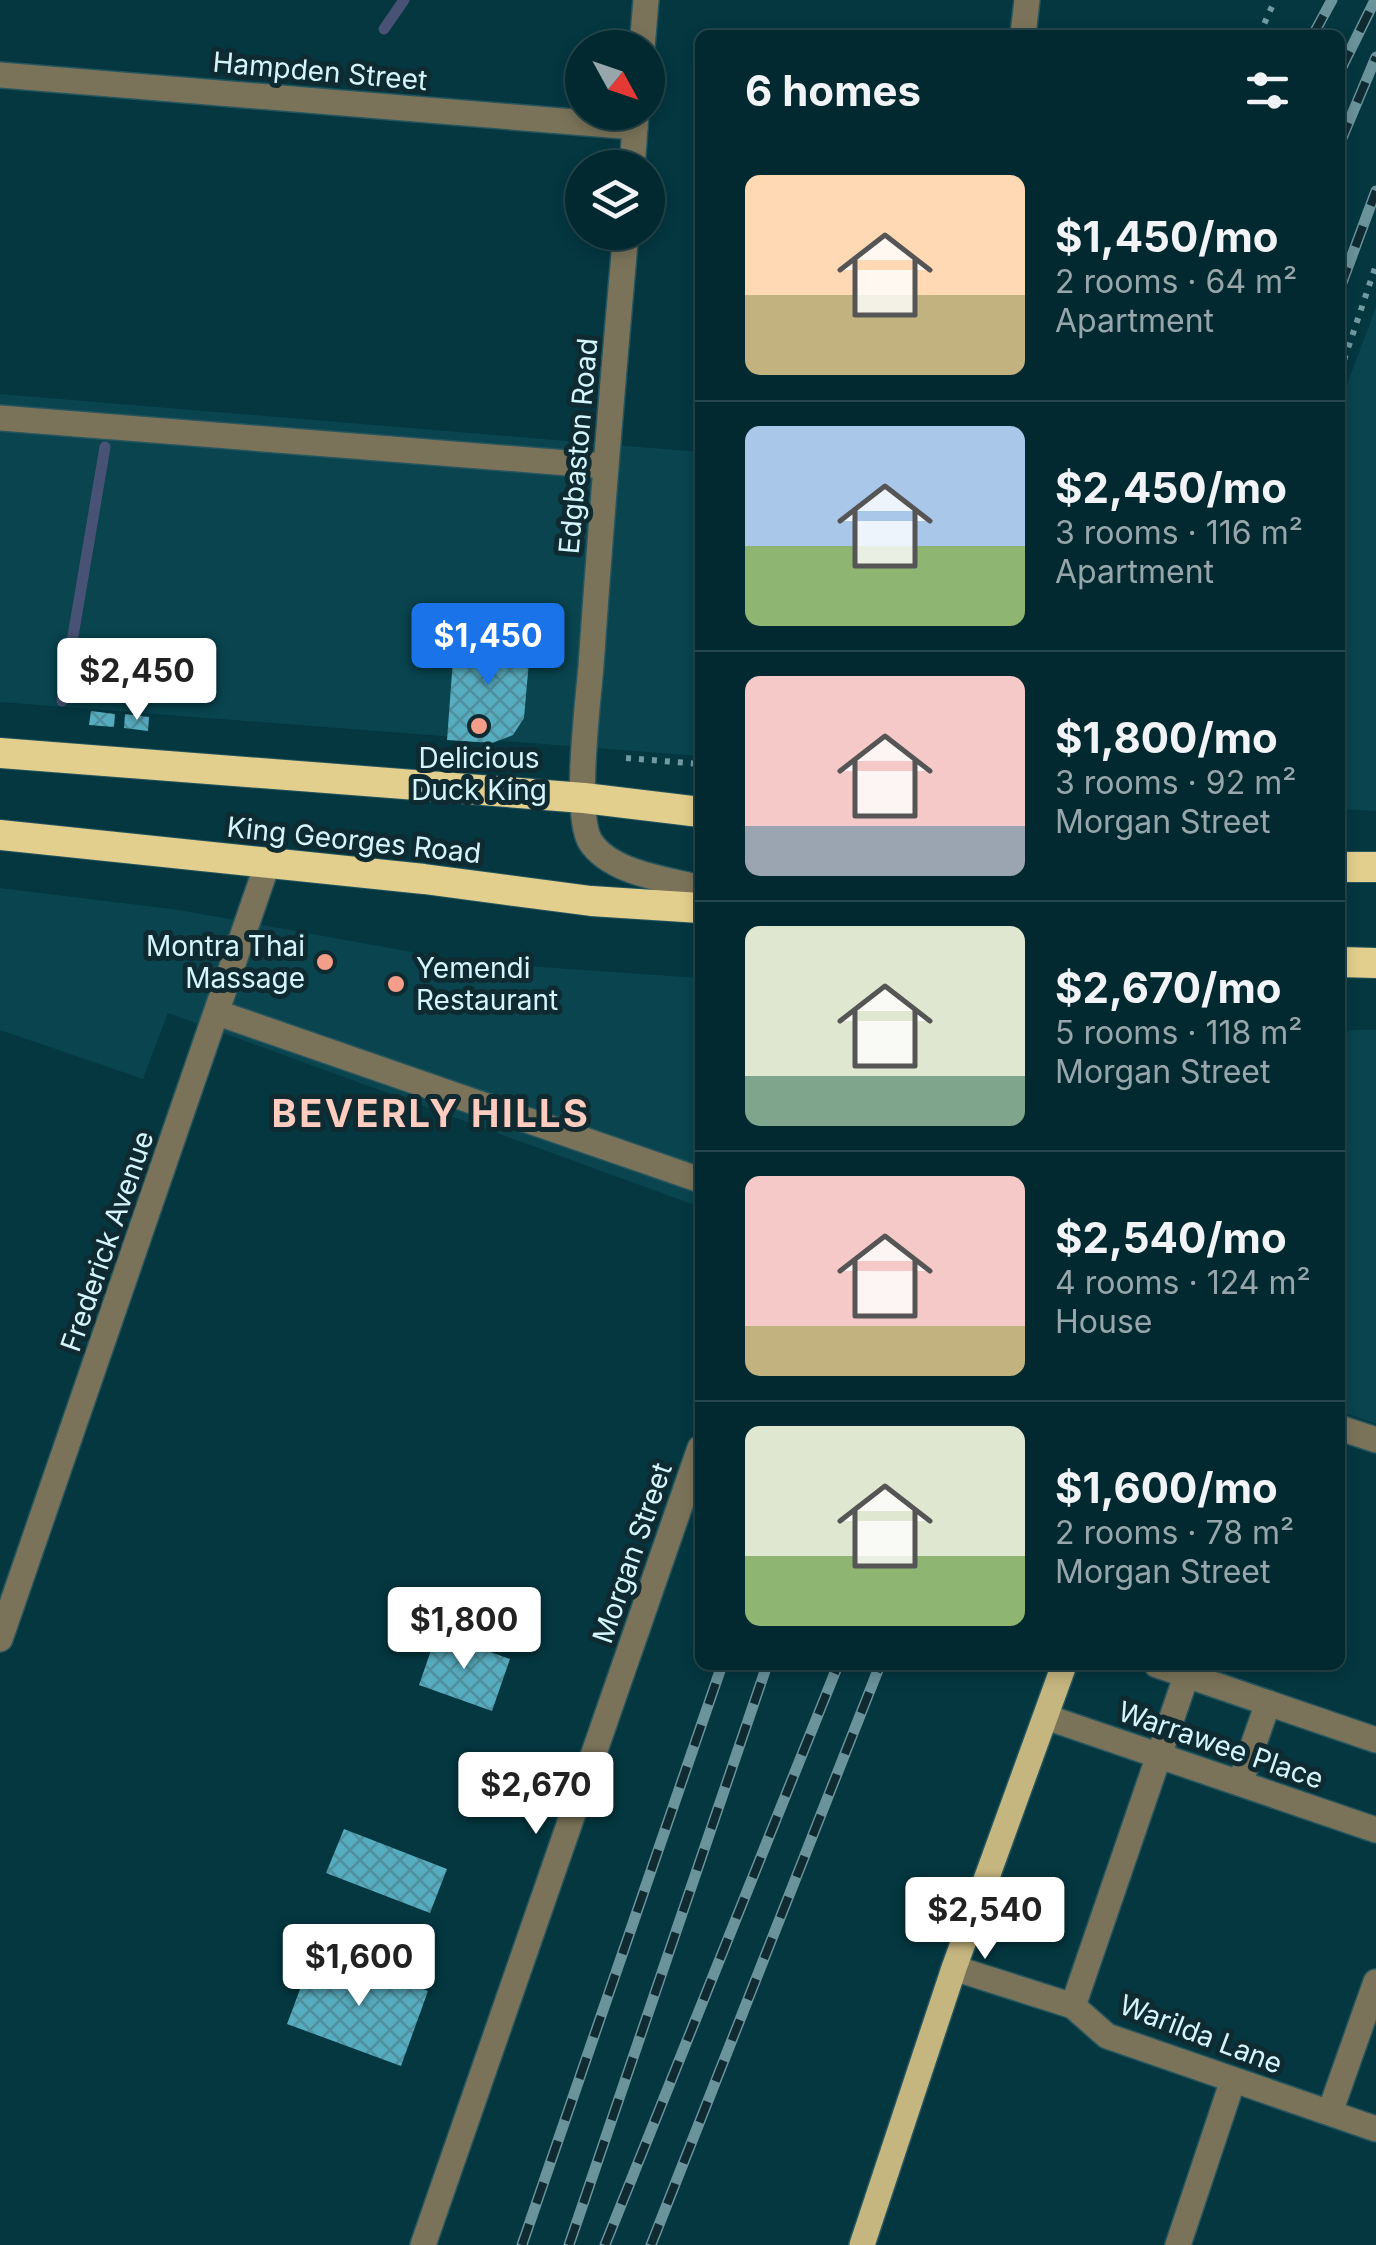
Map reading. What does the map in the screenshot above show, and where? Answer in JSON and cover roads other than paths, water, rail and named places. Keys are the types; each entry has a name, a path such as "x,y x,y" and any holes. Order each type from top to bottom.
{"highway":[{"name":"King Georges Road","path":"0,753 584,798 695,811"},
{"name":"King Georges Road","path":"0,834 591,902 695,908"},
{"path":"1345,866 1376,867"},
{"path":"1345,962 1376,963"}],"main road":[{"path":"862,2245 954,1968 1062,1670"}],"street":[{"path":"644,30 646,0"},
{"path":"1024,30 1027,0"},
{"name":"Hampden Street","path":"0,75 565,115"},
{"name":"Edgbaston Road","path":"624,250 584,798 587,835 602,854 644,874 695,887"},
{"path":"0,418 606,466"},
{"name":"Frederick Avenue","path":"0,1638 268,862"},
{"path":"218,1013 695,1178"},
{"path":"1345,1430 1376,1440"},
{"name":"Morgan Street","path":"424,2245 695,1462"},
{"path":"1073,2006 1188,1670"},
{"name":"Warrawee Place","path":"1188,1670 1268,1703 1376,1740"},
{"path":"1240,1783 1268,1703"},
{"name":"Warrawee Place","path":"1046,1717 1376,1830"},
{"name":"Warilda Lane","path":"954,1968 1073,2006 1107,2036 1376,2129"},
{"path":"1330,2112 1376,1982"},
{"path":"1178,2245 1233,2080"}],"waterway":[{"path":"384,29 404,0"},
{"path":"62,701 105,447"}],"railway":[{"path":"1316,30 1332,0"},
{"path":"1345,61 1375,0"},
{"path":"1345,131 1376,57"},
{"path":"1345,275 1376,191"},
{"path":"522,2245 720,1670"},
{"path":"569,2245 765,1670"},
{"path":"605,2245 836,1670"},
{"path":"651,2245 878,1670"}],"place":[{"name":"Delicious Duck King","path":"479,726"},
{"name":"Montra Thai Massage","path":"325,962"},
{"name":"Yemendi Restaurant","path":"396,984"}],"district":[{"name":"BEVERLY HILLS","path":"431,1113"}]}
